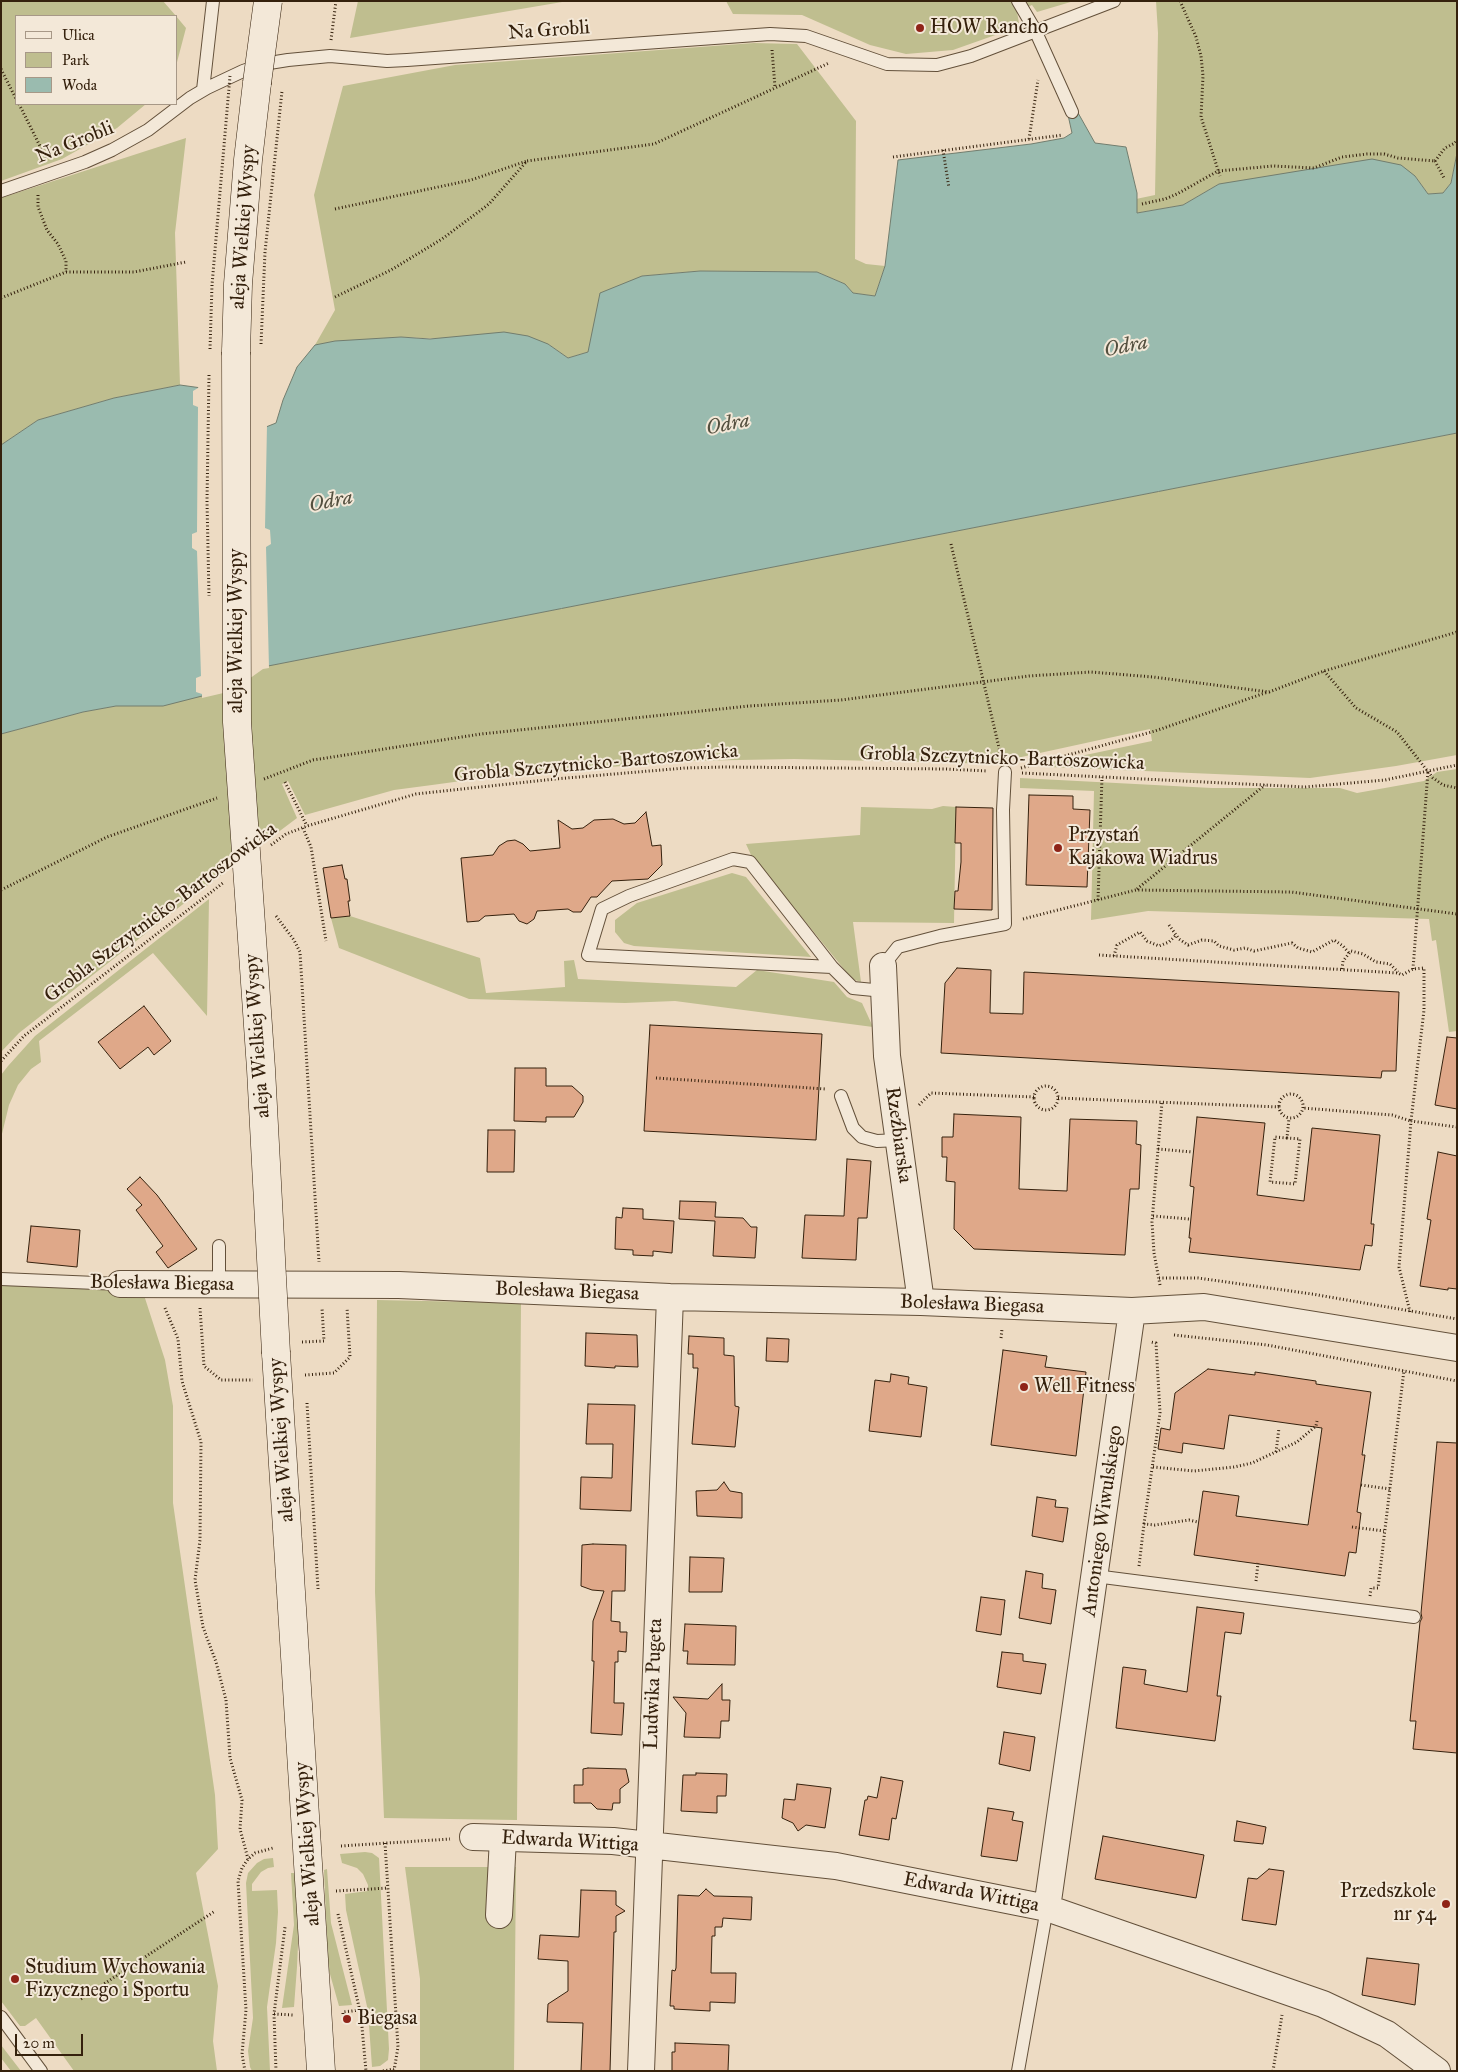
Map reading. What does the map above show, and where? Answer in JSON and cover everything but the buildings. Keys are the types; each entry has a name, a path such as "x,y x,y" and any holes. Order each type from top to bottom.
{"main road":[{"name":"aleja Wielkiej Wyspy","path":"268,1 248,160 238,284 236,352 237,722 261,1069 276,1353 321,2071"}],"street":[{"name":"Rzeźbiarska","path":"884,979 887,1056 921,1302"},
{"name":"Bolesława Biegasa","path":"120,1284 399,1285 670,1297 921,1302 1132,1311"},
{"name":"Ludwika Pugeta","path":"641,2071 670,1297"},
{"path":"1132,1311 1204,1307 1457,1348"},
{"name":"Antoniego Wiwulskiego","path":"1047,1908 1132,1311"},
{"name":"Edwarda Wittiga","path":"473,1838 613,1841 836,1866 1047,1908 1323,2004 1387,2034 1437,2071"},
{"path":"499,1914 503,1838"}],"lane":[{"path":"203,90 213,1"},
{"path":"1018,1 1035,30 1072,112"},
{"name":"Na Grobli","path":"1,191 85,162 134,139 203,90 243,71 264,64 307,57 330,56 387,61 407,60 770,34 806,36 887,64 937,64 971,56 1114,1"},
{"path":"832,967 588,954 602,909 630,896 734,859 750,862 832,967 853,988 884,979 898,947 940,936 1005,924 1003,810 1005,772"},
{"path":"838,1093 853,1128 862,1137 876,1141 899,1140"},
{"path":"209,1285 219,1246"},
{"name":"Bolesława Biegasa","path":"1,1279 120,1284"},
{"path":"1095,1576 1414,1617"},
{"path":"1018,2071 1047,1908"},
{"path":"1,2017 41,2071"}],"path":[{"path":"333,16 336,1"},
{"path":"1180,1 1196,37 1201,56 1203,76 1201,117 1220,176"},
{"path":"770,34 775,87"},
{"path":"335,209 471,180 528,161 654,144 834,61"},
{"path":"1030,139 1041,63 1049,61"},
{"path":"1,69 15,97"},
{"path":"260,346 265,252 283,85"},
{"path":"20,105 53,172"},
{"path":"893,157 1063,134"},
{"path":"1435,161 1445,148 1457,140"},
{"path":"943,150 949,188"},
{"path":"1142,204 1171,197 1200,183 1218,171 1273,166 1314,168 1342,156 1367,154 1435,161"},
{"path":"335,297 391,270 442,239 489,204 528,161"},
{"path":"1435,161 1444,178"},
{"path":"38,178 38,207 47,230 58,244 66,261 66,272"},
{"path":"1,298 66,272 134,272 186,262"},
{"path":"951,544 982,682 1005,772 1155,731 1324,671 1457,632"},
{"path":"1324,671 1356,708 1397,732 1433,778 1444,785 1457,788"},
{"path":"259,781 313,760 481,734 749,706 841,700 1028,676 1091,672 1153,677 1269,692"},
{"name":"Grobla Szczytnicko-Bartoszowicka","path":"264,851 286,834 416,794 685,768 946,769 1305,787 1385,780 1457,765"},
{"path":"1413,969 1428,771"},
{"path":"267,772 268,782"},
{"path":"1098,900 1102,777"},
{"path":"286,782 305,827 311,847 326,941"},
{"path":"1136,890 1265,785"},
{"path":"1,890 107,837 223,795"},
{"path":"271,839 272,848"},
{"name":"Grobla Szczytnicko-Bartoszowicka","path":"1,1061 24,1036 228,878"},
{"path":"1005,924 1136,890 1291,892 1457,914"},
{"path":"275,915 276,925"},
{"path":"1169,926 1185,944 1193,945 1202,940 1214,941 1219,946 1234,950 1244,948 1258,951 1292,943 1298,948 1312,952 1334,940 1349,953"},
{"path":"1114,956 1117,944 1140,932 1147,941 1159,946 1176,936"},
{"path":"1342,969 1343,961 1351,951 1363,954 1376,962 1390,964 1396,968 1398,973"},
{"path":"300,952 319,1262"},
{"path":"1099,955 1342,969 1398,973 1402,975 1413,969 1424,968 1424,1010 1411,1121 1399,1267 1410,1311 1406,1339"},
{"path":"656,1078 838,1093"},
{"path":"1046,1085 1056,1090 1058,1098 1054,1107 1045,1110 1037,1106 1034,1097 1038,1089 1046,1085"},
{"path":"895,1109 916,1108 931,1093 1034,1097"},
{"path":"1290,1094 1298,1095 1303,1108 1298,1116 1290,1118 1281,1114 1279,1107 1282,1098 1290,1094"},
{"path":"1058,1098 1279,1107"},
{"path":"1158,1273 1152,1237 1162,1102"},
{"path":"1303,1108 1392,1116 1411,1121 1457,1127"},
{"path":"1287,1138 1290,1118"},
{"path":"1275,1137 1287,1138 1300,1139 1296,1184 1270,1182 1275,1137"},
{"path":"1158,1150 1192,1152"},
{"path":"1153,1216 1189,1219"},
{"path":"1159,1278 1198,1278 1312,1294 1457,1319"},
{"path":"162,1285 163,1304 178,1339 182,1380 201,1442 200,1540 195,1580 203,1627 216,1662 226,1700 230,1758 242,1800 240,1828 248,1859"},
{"path":"209,1285 204,1366 221,1380 253,1380"},
{"path":"302,1342 324,1341 321,1302"},
{"path":"1170,1331 1173,1335 1267,1345 1457,1381"},
{"path":"1129,1336 1156,1343 1160,1413 1136,1581"},
{"path":"305,1375 334,1372 350,1357 350,1338"},
{"path":"1368,1611 1371,1588 1378,1588 1404,1370"},
{"path":"1153,1467 1194,1471 1216,1470 1252,1463 1297,1442 1316,1426 1317,1421"},
{"path":"1276,1453 1279,1428"},
{"path":"1361,1485 1390,1489"},
{"path":"1144,1524 1155,1525 1188,1520 1198,1522"},
{"path":"1352,1527 1384,1531"},
{"path":"341,1846 473,1838"},
{"path":"383,2071 394,2070 398,2047 384,1843"},
{"path":"245,2071 242,2039 245,2028 246,2002 238,1881 242,1868 248,1859 255,1853 273,1848"},
{"path":"337,1899 336,1890 388,1888"},
{"path":"338,1906 342,1933 360,2010 366,2071"},
{"path":"81,1999 215,1911"},
{"path":"276,2071 274,2014 285,1919"},
{"path":"1274,2071 1288,1992"},
{"path":"344,2022 343,2012 360,2010"}],"green space":[{"path":"1,1 163,1 175,15 15,15 15,105 145,105 117,128 62,159 1,181"},
{"path":"358,1 568,1 350,38"},
{"name":"HOW Rancho","path":"726,1 1074,1 1037,12 1032,5 1017,12 1019,23 1001,33 953,50 906,54 870,45 802,15 733,14"},
{"path":"1156,1 1457,1 1457,153 1451,183 1443,193 1428,194 1415,176 1219,184 1183,205 1136,213 1136,199 1155,195 1158,33"},
{"path":"178,18 186,28 178,58"},
{"path":"754,43 797,44 856,121 855,259 866,264 885,266 875,296 853,293 845,284 817,272 700,271 642,276 592,339 588,352 568,358 548,344 401,337 315,345 335,310 314,195 343,86 455,65"},
{"path":"186,138 175,233 180,385 114,398 38,420 1,445 1,198"},
{"path":"1457,433 1457,755 1310,778 1049,767 1052,762 1152,741 1150,729 1003,761 1000,764 794,759 684,761 498,776 394,790 305,815 288,781 282,784 297,818 196,894 19,1033 1,1052 1,734 83,712 116,706 163,706 262,667"},
{"path":"1457,769 1457,1031 1449,1032 1436,940 1432,941 1429,919 1148,911 1091,920 1094,791 1020,788 1020,778 1212,788 1340,788 1357,793 1424,781 1437,772"},
{"path":"943,806 956,807 954,923 853,922 861,982 852,979 751,855 746,844 860,835 861,807 932,809"},
{"path":"732,873 746,877 811,957 634,946 624,943 615,932 615,920 637,903"},
{"path":"209,899 207,1016 153,953 39,1041 41,1062 31,1069 18,1085 9,1105 1,1138 1,1075 8,1066 35,1036"},
{"path":"350,916 480,958 486,993 565,987 564,961 574,960 578,979 736,987 757,970 834,982 847,997 862,1003 873,1027 675,1001 625,1003 469,999 339,948 331,918"},
{"path":"1,1285 143,1292 165,1360 173,1406 173,1503 215,1795 218,1849 196,1873 218,1986 213,2041 217,2071 74,2071 36,2018 25,2026 20,2026 1,2001"},
{"path":"377,1300 521,1303 517,1820 384,1818 375,1592"},
{"path":"372,1853 379,1858 389,2049 388,2060 380,2066 372,2067 368,2011 346,1910 345,1894 368,1891 368,1885 363,1874 357,1868 342,1863 340,1854"},
{"path":"273,1858 274,1867 261,1872 252,1884 252,1891 277,1890 278,1912 276,1943 267,2007 270,2071 252,2071 248,2051 253,2018 246,1883 248,1873 257,1863 264,1859"},
{"path":"405,1867 516,1867 514,2071 420,2071 420,1979"},
{"path":"327,1869 331,1923 352,2005 339,2006 328,1967 324,1870"},
{"path":"291,1873 296,1873 299,1922 297,1967 294,2007 282,2008 294,1925"},
{"path":"1,2045 21,2071 11,2071 1,2058"}],"water":[{"name":"Odra","path":"1077,111 1095,143 1126,147 1137,193 1137,213 1183,205 1219,184 1372,159 1401,165 1415,176 1428,194 1443,193 1451,183 1457,153 1457,433 263,667 206,695 163,706 116,706 83,712 1,734 1,445 38,420 114,398 180,385 216,390 255,424 266,427 276,423 283,400 297,367 315,345 335,341 401,337 430,339 504,332 528,336 548,344 568,358 588,352 600,293 642,276 700,271 817,272 845,284 853,293 875,296 885,266 898,160 1031,144 1064,138 1072,133 1068,115"}],"pier":[{"path":"199,385 217,388 238,396 251,405 257,422 267,425 265,528 270,530 271,544 266,547 269,668 263,669 232,691 202,698 202,694 196,692 196,678 201,676 197,551 192,548 192,534 197,532 198,407 193,405 193,391"}],"place":[{"name":"HOW Rancho","path":"920,28"},
{"name":"Przystań Kajakowa Wiadrus","path":"1058,848"},
{"name":"Well Fitness","path":"1024,1387"},
{"name":"Przedszkole nr 54","path":"1446,1904"},
{"name":"Studium Wychowania Fizycznego i Sportu","path":"15,1979"},
{"name":"Biegasa","path":"347,2019"}]}
